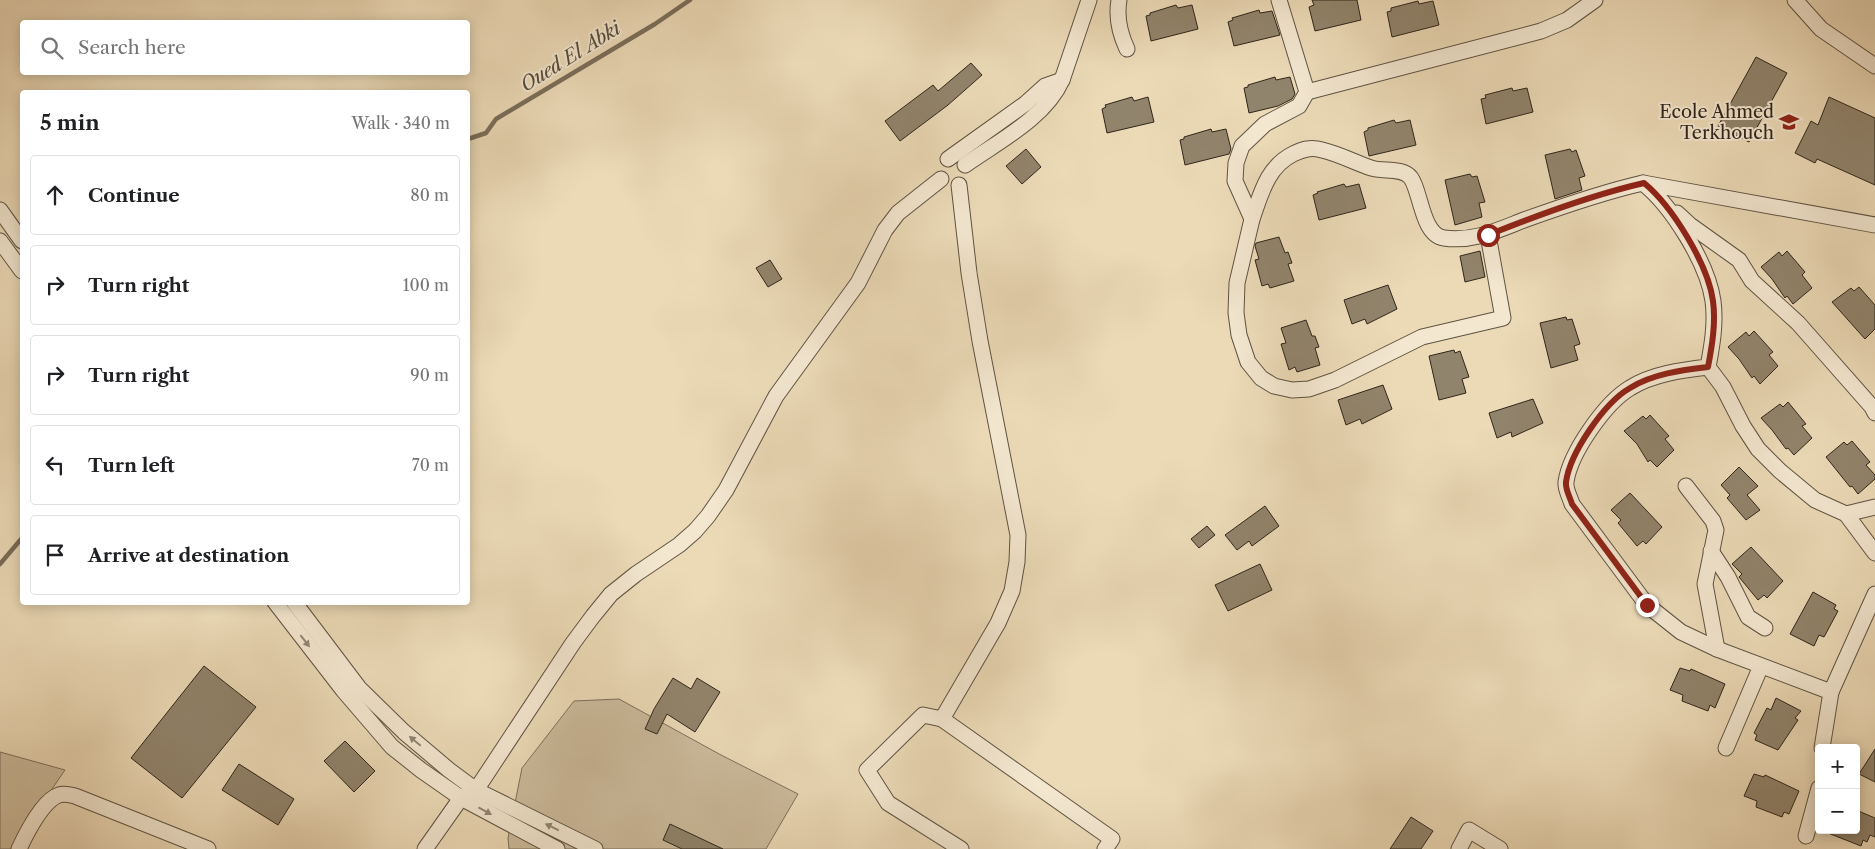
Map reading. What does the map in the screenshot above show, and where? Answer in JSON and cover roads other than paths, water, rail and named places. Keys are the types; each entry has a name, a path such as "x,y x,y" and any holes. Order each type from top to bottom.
{"street":[{"path":"965,165 1032,118 1054,96 1062,80 1089,0"},
{"path":"1119,0 1117,9 1121,37 1127,49"},
{"path":"1279,0 1307,92"},
{"path":"1252,219 1235,181 1236,163 1242,146 1264,124 1299,106 1307,92 1542,31 1567,20 1595,0"},
{"path":"1794,0 1821,29 1875,66"},
{"path":"948,159 958,159 965,165 966,178 959,185 948,185 941,179 939,170 941,165 948,159 1025,104 1045,86 1062,80"},
{"path":"1488,235 1503,318 1422,336 1335,380 1309,389 1292,390 1274,386 1261,378 1248,362 1239,335 1236,313 1237,283 1252,219 1263,186 1274,169 1286,158 1304,149 1320,149 1344,156 1378,171 1401,171 1410,177 1430,228 1441,237 1456,238 1488,235 1525,220 1626,187 1644,183 1875,225"},
{"path":"425,849 461,798 476,790 573,642 593,616 612,594 636,574 695,532 708,516 726,490 776,396 858,283 885,230 898,213 941,179"},
{"path":"1644,183 1690,225 1739,260 1752,281 1798,323 1872,407 1875,413"},
{"path":"942,719 998,623 1012,591 1018,562 1018,535 980,341 959,185"},
{"path":"1657,194 1692,245 1705,275 1713,301 1713,343 1708,367 1723,387 1743,426 1758,449 1815,500 1846,514 1875,553"},
{"path":"0,210 20,238"},
{"path":"0,241 20,268"},
{"path":"1708,367 1683,370 1653,377 1630,388 1608,406 1590,430 1570,464 1566,484 1572,504 1647,605 1681,632 1717,649 1831,692"},
{"path":"1686,486 1713,521 1716,530 1705,584 1717,649"},
{"path":"1846,514 1875,507"},
{"path":"1711,551 1728,577 1748,617 1765,628"},
{"path":"1823,744 1831,692 1875,594"},
{"path":"277,605 343,690 392,747 461,798 557,849"},
{"path":"296,605 359,688 404,732 476,790 595,849"},
{"path":"1726,748 1761,666"},
{"path":"961,849 888,803 868,770 923,715 942,719 1112,839 1105,849"},
{"path":"1806,836 1819,789"},
{"path":"19,849 28,831 49,802 60,794 75,796 208,849"},
{"path":"1459,849 1469,830 1500,849"}],"waterway":[{"name":"Oued El Abki","path":"470,138 486,133 496,119 655,24 690,0"},
{"name":"Oued El Abki","path":"0,564 20,540"}],"place":[{"name":"Ecole Ahmed Terkhouch","path":"1789,122"}]}
